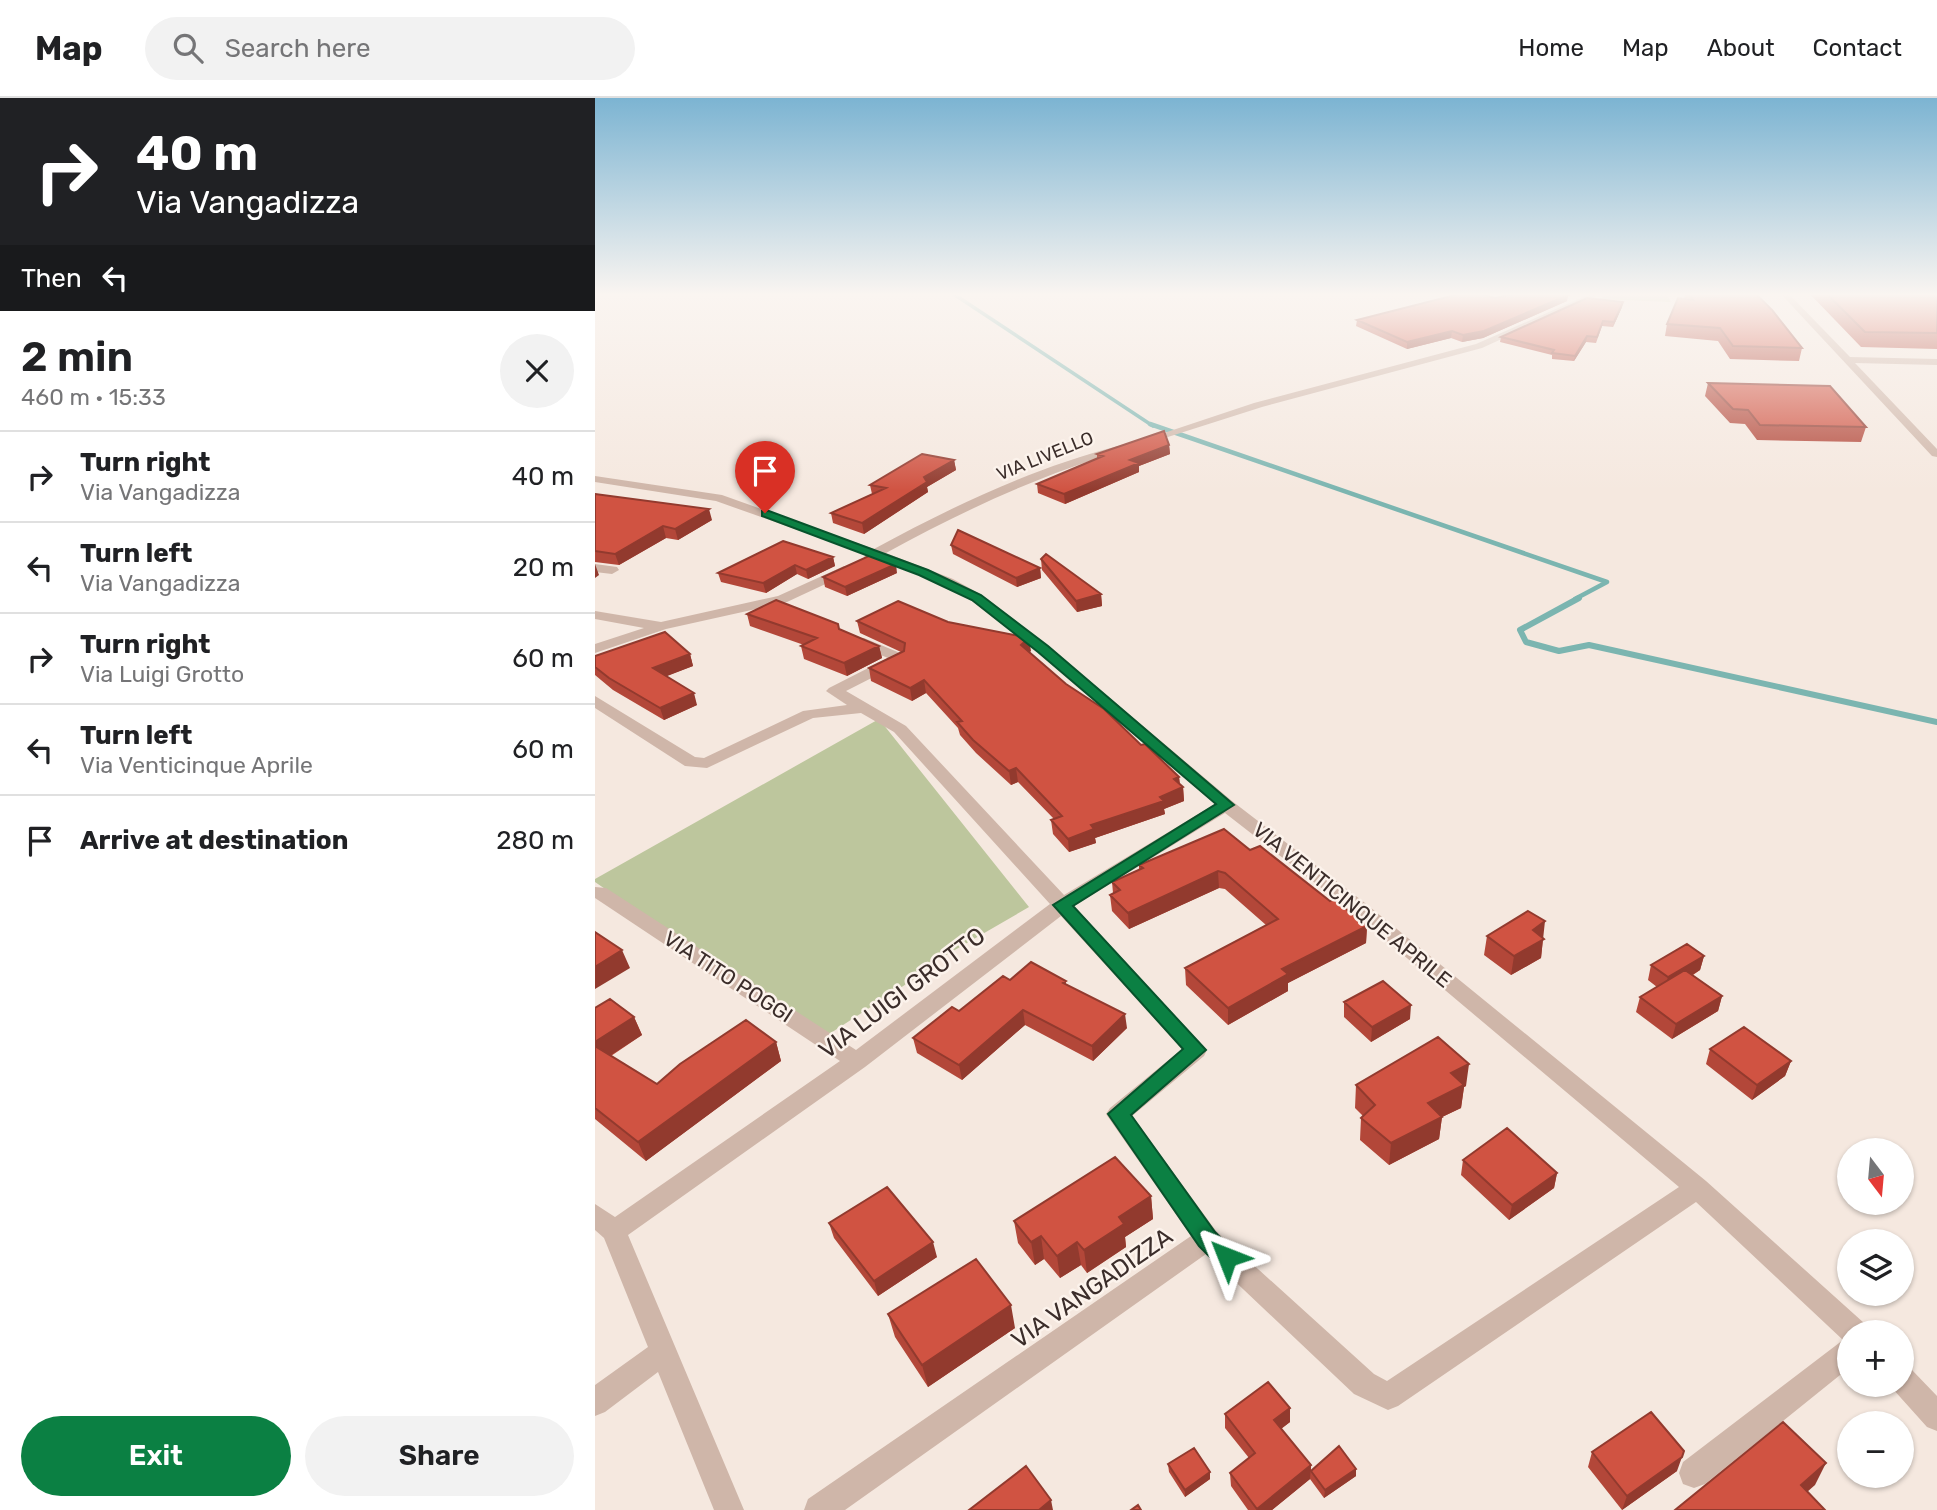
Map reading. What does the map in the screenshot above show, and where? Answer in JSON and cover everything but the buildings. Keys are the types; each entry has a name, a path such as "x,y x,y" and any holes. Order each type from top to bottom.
{"street":[{"name":"VIA LIVELLO","path":"595,649 662,626 782,599 870,557 873,552 940,518 1072,462 1433,359"},
{"path":"1849,360 1937,362"},
{"path":"1849,360 1936,454"},
{"name":"VIA VENTICINQUE APRILE","path":"595,479 718,498 873,552 948,582 977,598 1043,649 1226,805 1358,907 1697,1188 1841,1320"},
{"path":"595,494 616,482"},
{"path":"595,568 612,570"},
{"path":"595,615 662,626"},
{"name":"VIA VANGADIZZA","path":"819,1510 1207,1239 1118,1114 1196,1050 900,729 834,691 900,658 848,636"},
{"path":"595,701 691,762 708,763 809,714 863,708"},
{"name":"VIA LUIGI GROTTO","path":"604,1223 857,1061 1062,905 1226,805"},
{"name":"VIA TITO POGGI","path":"599,892 857,1061"},
{"path":"1207,1239 1364,1384 1388,1396 1697,1188"},
{"path":"604,1223 665,1351 723,1507"},
{"path":"595,1402 665,1351"},
{"path":"1694,1473 1837,1360"},
{"path":"1914,1392 1937,1418"}],"green space":[{"path":"879,719 1029,907 941,958 914,979 823,1038 595,882 595,879"}],"waterway":[{"path":"1052,359 1153,426"},
{"path":"1150,424 1607,582 1575,599"},
{"path":"1579,598 1520,630 1526,642 1559,651 1589,645 1937,722"}],"route":[{"path":"765,513 948,582 977,598 1043,649 1226,805 1062,905 1196,1050 1118,1114 1207,1239 1227,1257"}]}
